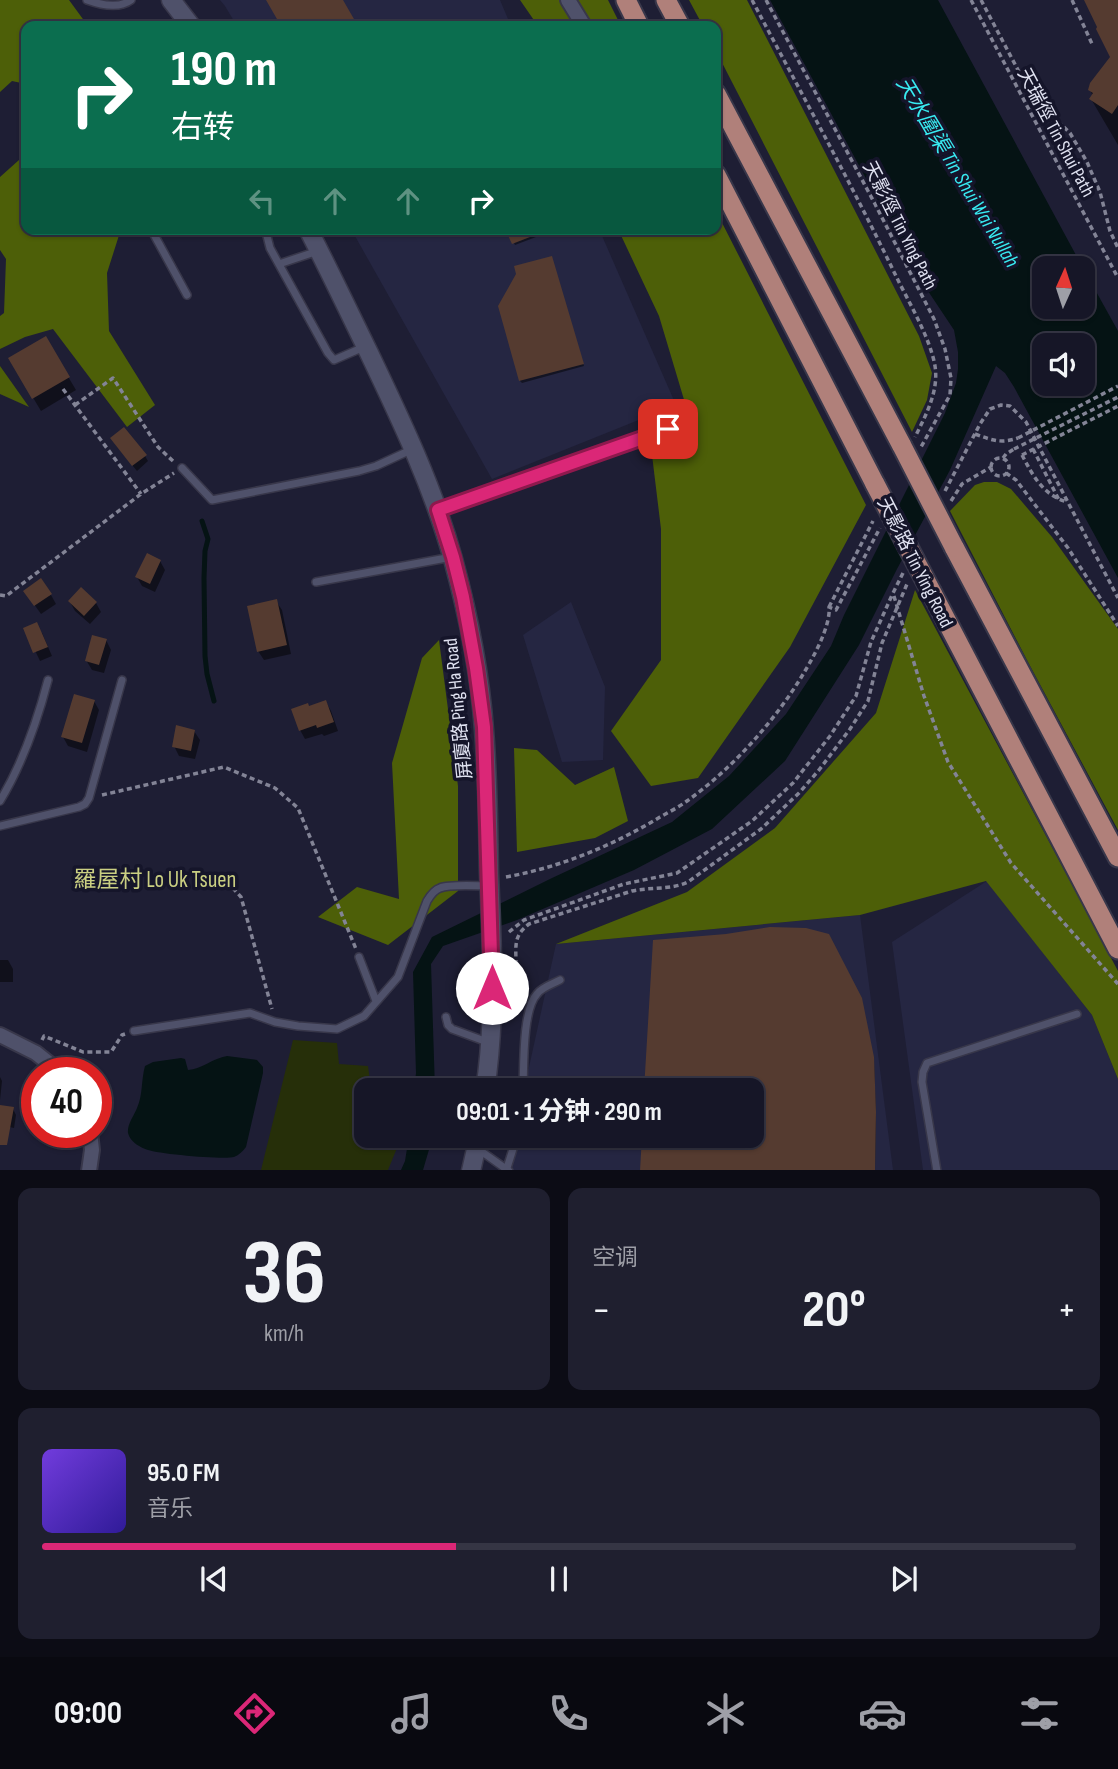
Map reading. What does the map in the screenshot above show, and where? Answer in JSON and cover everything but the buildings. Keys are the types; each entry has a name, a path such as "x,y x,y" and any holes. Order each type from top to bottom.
{"main road":[{"path":"626,0 636,21"},
{"path":"666,0 677,21"},
{"path":"721,103 912,444 954,547 1118,857"},
{"name":"天影路 Tin Ying Road","path":"721,185 1118,949"}],"street":[{"path":"172,0 187,21"},
{"path":"568,0 581,21"},
{"name":"屏廈路 Ping Ha Road","path":"311,235 414,449 453,557 469,628 484,727 490,905 499,932 492,965 486,1078"},
{"path":"0,1035 42,1057"},
{"path":"89,1170 92,1148"},
{"path":"471,1170 476,1148"}],"lane":[{"path":"87,0 115,5 125,5 131,0"},
{"path":"154,235 187,295"},
{"path":"267,235 270,248 334,360 365,346"},
{"path":"279,264 319,251"},
{"path":"438,510 668,429"},
{"path":"182,468 212,500 359,471 414,449"},
{"path":"316,582 453,557"},
{"path":"0,801 23,756 48,680"},
{"path":"0,826 85,804 89,798 122,680"},
{"path":"134,1031 241,1013 298,1026 337,1029 363,1016 398,977 432,894 439,888 490,886"},
{"path":"359,957 376,1001"},
{"path":"523,1078 530,1003 538,991 560,980"},
{"path":"937,1170 922,1082 927,1063 1077,1014"},
{"path":"446,1017 452,1029 490,1043"},
{"path":"484,1148 508,1169 514,1148"}],"path":[{"path":"752,0 887,257 928,343 936,368 935,383 931,405 912,444"},
{"name":"天影徑 Tin Ying Path","path":"766,0 875,204 928,308 945,349 951,378 950,395 912,444"},
{"name":"天瑞徑 Tin Shui Path","path":"971,0 1118,278"},
{"path":"981,0 1027,88 1070,133 1087,162 1118,247"},
{"path":"1072,0 1093,46"},
{"path":"0,595 6,596 141,494 182,468 158,447 113,378 75,405"},
{"path":"975,434 1007,442 1118,387"},
{"path":"62,389 141,494"},
{"path":"1118,397 1014,449 1003,458 995,459 991,467 998,475 1006,473 1016,480 1068,548 1118,626"},
{"path":"941,500 990,409 1001,405 1010,406 1026,422 1118,598"},
{"path":"1067,502 1051,496 1034,477 1022,455 1118,406"},
{"path":"1033,449 1059,500"},
{"path":"1003,458 1008,465 1006,473"},
{"path":"829,607 836,610 884,519"},
{"path":"506,877 530,873 583,856 637,830 687,801 719,775 762,733 812,660 830,616 829,607 873,521"},
{"path":"516,965 516,942 522,929 632,891 679,886 688,882 761,829 799,793 819,771 868,701 882,643 911,576"},
{"path":"499,932 524,920 624,884 677,873 752,821 793,783 830,736 856,696 871,642 893,593"},
{"path":"897,605 924,696 948,762 1011,863 1118,984"},
{"path":"449,664 457,662 465,734"},
{"path":"89,798 224,767 275,788 298,808 359,957"},
{"path":"219,878 241,897 275,1021"},
{"path":"36,1052 44,1036 83,1052 111,1052 122,1035 134,1031"}],"shaded area":[{"path":"220,0 500,0 509,21 234,21"},
{"path":"354,235 602,235 676,405 492,479"},
{"path":"571,602 605,687 603,760 562,762 523,635"},
{"path":"987,881 1092,1015 1118,1079 1118,1170 923,1170 892,942"},
{"path":"860,915 893,1170 506,1170 511,1148 764,1148 764,1078 527,1078 556,944"}],"green space":[{"path":"0,0 69,0 84,21 21,21 21,83 12,81 0,92"},
{"path":"520,0 608,0 618,21 535,21"},
{"path":"689,0 747,0 919,336 932,373 927,400 912,432 721,61 721,21 700,21"},
{"path":"19,160 21,235 119,235 107,273 109,331 155,405 127,427 53,329 25,337 0,349 0,316 4,313 6,259 0,250 0,177"},
{"path":"721,221 866,505 790,647 698,778 651,786 611,731 661,660 661,529 652,455 688,413 659,316 621,235 721,235"},
{"path":"0,366 29,407 0,394"},
{"path":"997,482 1011,489 1052,537 1118,629 1118,830 950,511 975,485"},
{"path":"915,590 1118,971 1118,1079 1092,1015 986,881 860,915 556,944 687,892 775,828 876,713"},
{"path":"439,640 458,786 458,891 388,945 318,917 357,887 399,899 392,763 422,658"},
{"path":"514,748 537,750 575,785 614,767 628,821 595,838 517,852"},
{"path":"293,1040 337,1043 339,1064 368,1066 370,1078 354,1078 354,1148 397,1148 388,1170 261,1170"}],"water":[{"name":"天水圍渠 Tin Shui Wai Nullah","path":"770,0 938,0 1077,256 1032,256 1032,319 1095,319 1096,291 1118,331 1118,578 1014,387 1005,373 996,366 950,470 859,645 785,761 712,829 634,870 517,920 443,946 431,964 435,1078 415,1078 413,972 432,937 672,822 729,776 786,714 831,646 945,413 958,369 954,330 920,279"},
{"path":"227,1056 257,1060 263,1067 246,1147 241,1153 228,1158 154,1152 131,1139 129,1126 139,1103 145,1066 153,1062 181,1058 185,1059 188,1070"},
{"path":"407,1148 429,1148 423,1170 401,1170"}],"waterway":[{"path":"202,521 208,539 204,578 205,656 214,701"}],"district":[{"name":"羅屋村 Lo Uk Tsuen","path":"155,879"}],"route":[{"path":"492,988 484,727 463,597 438,510 668,429"}]}
